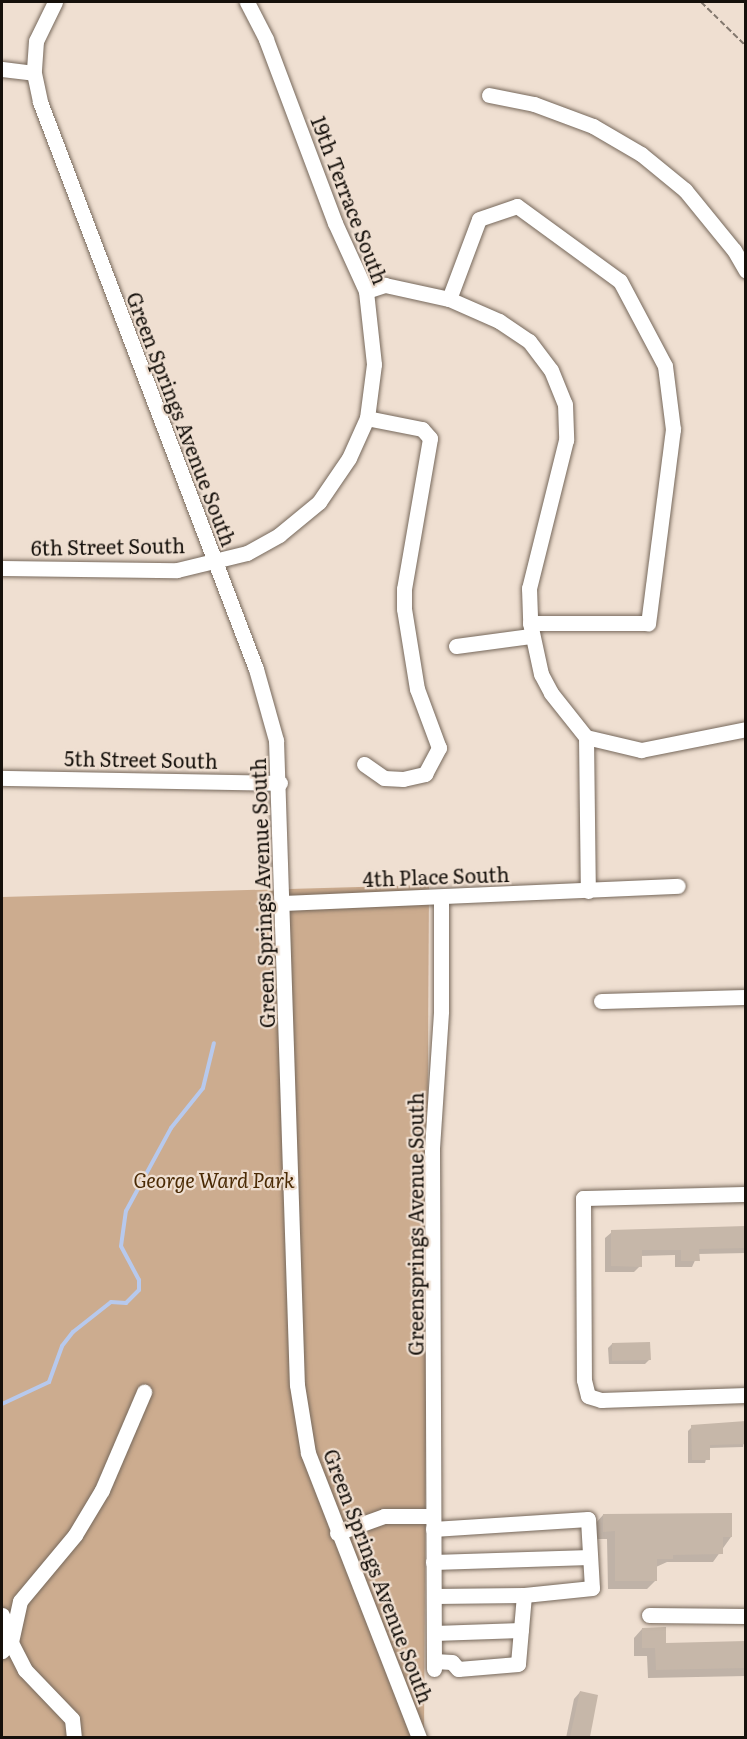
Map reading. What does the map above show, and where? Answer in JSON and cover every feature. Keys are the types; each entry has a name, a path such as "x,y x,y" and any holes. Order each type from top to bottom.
{"street":[{"name":"Green Springs Avenue South","path":"55,2 36,41 34,73 40,102 256,669 276,740 285,903 297,1385 308,1453 337,1533 418,1737"},
{"name":"19th Terrace South","path":"214,563 247,553 279,535 319,502 349,458 367,418 374,364 366,291 335,223 266,39 247,2"},
{"path":"2,69 34,73"},
{"path":"489,95 534,104 593,126 641,154 685,190 734,250 746,271"},
{"path":"449,300 479,219 517,206 620,280 665,366 673,429 648,623 530,630 456,646"},
{"path":"366,291 385,285 449,300 500,321 530,341 551,370 565,404 566,440 529,588 530,630 551,693 586,737 588,891"},
{"path":"364,764 384,777 403,779 425,774 439,748 417,689 404,609 404,589 430,438 422,429 367,418"},
{"name":"6th Street South","path":"2,568 177,570 214,563"},
{"path":"586,737 641,750 746,729"},
{"name":"5th Street South","path":"2,778 280,783"},
{"name":"4th Place South","path":"285,903 678,886"},
{"name":"Greensprings Avenue South","path":"441,897 441,1011 432,1148 434,1665 452,1662 459,1669 518,1664 521,1630"},
{"path":"601,1001 746,996"},
{"path":"746,1194 583,1198 584,1380 588,1396 601,1400 746,1395"},
{"path":"6,1646 20,1601 75,1535 102,1490 144,1392"},
{"path":"337,1533 384,1516 433,1522 588,1519 592,1588 524,1595 434,1596"},
{"path":"433,1562 590,1557"},
{"path":"434,1633 521,1630 524,1595"},
{"path":"2,1615 6,1646 25,1670 72,1719 74,1737"},
{"path":"649,1615 746,1616"}],"path":[{"path":"701,2 746,46"}],"green space":[{"name":"George Ward Park","path":"429,885 424,1737 2,1737 2,897"}],"building":[{"path":"746,1226 746,1248 699,1249 700,1261 681,1261 681,1250 642,1250 642,1267 611,1266 611,1230"},
{"path":"650,1342 651,1360 612,1361 612,1343"},
{"path":"746,1421 746,1444 710,1445 710,1460 692,1460 691,1425"},
{"path":"732,1513 732,1537 723,1537 723,1554 673,1555 673,1559 657,1559 657,1581 615,1581 615,1531 603,1532 603,1514"},
{"path":"666,1627 666,1643 746,1641 746,1668 656,1670 655,1648 642,1648 642,1628"},
{"path":"580,1691 598,1695 590,1737 570,1737"}],"waterway":[{"path":"2,1404 49,1382 62,1346 73,1332 111,1302 126,1303 139,1290 139,1280 121,1246 126,1211 171,1128 203,1088 214,1043"}]}
